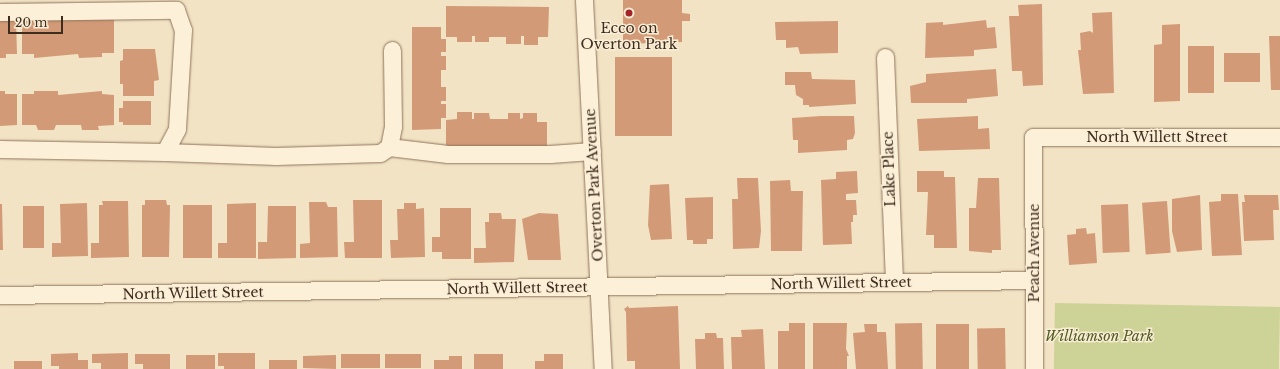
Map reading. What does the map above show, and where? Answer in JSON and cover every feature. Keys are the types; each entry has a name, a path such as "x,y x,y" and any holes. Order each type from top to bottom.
{"street":[{"name":"Overton Park Avenue","path":"584,0 603,369"},
{"path":"0,12 176,10 183,30 181,104 177,129 165,152"},
{"path":"389,147 394,126 392,50"},
{"name":"Lake Place","path":"885,57 894,282"},
{"name":"North Willett Street","path":"1033,137 1280,137"},
{"name":"Peach Avenue","path":"1033,137 1034,369"},
{"path":"0,149 276,156 380,153 389,147 448,154 550,154 592,151"},
{"name":"North Willett Street","path":"0,295 1034,280"}],"green space":[{"name":"Williamson Park","path":"1055,303 1280,307 1279,369 1054,369"}],"building":[{"path":"623,0 682,0 682,13 690,14 690,21 682,21 682,42 623,44"},
{"path":"1042,4 1043,85 1023,86 1022,71 1012,71 1009,16 1019,16 1018,5"},
{"path":"446,6 549,7 548,37 538,37 538,45 524,45 524,36 521,36 521,44 506,44 506,37 489,37 489,42 475,42 475,36 472,36 472,42 457,42 457,37 446,37"},
{"path":"1112,12 1114,93 1083,94 1078,50 1081,50 1080,33 1090,31 1093,33 1092,13"},
{"path":"114,18 114,53 102,53 102,57 79,58 78,54 34,58 34,54 22,54 22,19"},
{"path":"0,19 16,19 17,54 6,54 6,58 0,58"},
{"path":"986,20 987,28 995,27 997,48 974,50 974,56 925,58 926,23 943,22 943,25"},
{"path":"838,21 838,53 800,54 798,47 786,48 786,40 776,40 775,22"},
{"path":"1180,24 1180,101 1154,102 1154,45 1162,44 1162,25"},
{"path":"412,27 441,27 441,39 446,39 446,52 441,52 441,56 446,56 446,70 441,70 441,87 446,87 446,101 441,101 441,104 446,104 446,118 441,118 441,129 412,130"},
{"path":"1269,36 1280,36 1280,90 1271,90"},
{"path":"1188,46 1214,46 1214,93 1188,93"},
{"path":"123,49 155,49 159,80 154,81 154,96 123,96 123,84 120,84 120,61 123,60"},
{"path":"1224,53 1260,53 1260,82 1224,82"},
{"path":"615,57 672,57 672,136 615,136"},
{"path":"996,69 998,96 967,99 967,103 911,103 910,86 926,82 926,74"},
{"path":"785,72 811,72 812,79 855,80 856,104 809,107 809,105 803,105 803,99 796,95 795,85 785,85"},
{"path":"0,91 5,91 5,94 17,94 17,125 0,126"},
{"path":"34,91 58,91 58,95 102,91 102,94 114,95 114,125 98,126 99,130 82,130 81,125 56,125 54,130 38,130 36,125 22,125 22,94 34,94"},
{"path":"123,101 151,101 151,125 123,125 123,122 119,122 119,108 123,108"},
{"path":"457,112 472,112 472,119 474,119 474,113 489,113 490,119 508,119 508,113 520,113 520,119 523,118 523,113 537,113 537,122 547,122 547,149 446,150 446,120 457,119"},
{"path":"854,116 855,133 853,139 847,140 847,150 798,153 798,140 793,140 792,118"},
{"path":"978,116 978,129 989,128 990,149 919,151 917,119"},
{"path":"857,171 858,193 846,194 846,200 856,200 857,215 853,215 853,222 851,222 852,244 823,245 821,180 836,179 836,172"},
{"path":"917,171 944,171 944,177 955,177 957,248 934,248 934,235 926,235 928,192 917,192"},
{"path":"737,178 758,178 761,231 759,248 733,249 732,199 738,199"},
{"path":"978,178 999,178 1001,250 992,250 992,253 969,251 969,208 976,208"},
{"path":"790,180 791,191 803,191 802,251 771,251 770,181"},
{"path":"669,184 672,239 651,240 648,225 650,185"},
{"path":"1221,194 1238,194 1242,255 1212,256 1209,202 1221,201"},
{"path":"1200,195 1202,250 1177,252 1172,231 1172,199"},
{"path":"1244,195 1278,195 1279,210 1273,210 1274,240 1244,241 1242,202 1245,202"},
{"path":"713,197 713,239 707,239 707,244 693,244 693,240 687,240 685,198"},
{"path":"145,200 166,200 167,205 170,205 169,257 142,257 142,205 145,205"},
{"path":"353,200 382,200 382,258 345,258 344,242 354,242"},
{"path":"102,201 128,201 129,257 91,258 91,243 99,243 99,205 103,205"},
{"path":"1167,201 1171,253 1146,255 1142,203"},
{"path":"309,202 326,202 328,207 337,207 338,257 300,258 300,244 310,243"},
{"path":"87,203 88,256 52,257 52,243 61,243 60,204"},
{"path":"256,203 256,258 218,258 218,243 227,243 227,204"},
{"path":"404,203 416,203 416,209 424,208 425,257 391,258 390,240 398,240 397,209 404,209"},
{"path":"0,204 2,204 3,250 0,250"},
{"path":"1128,204 1130,252 1103,253 1101,205"},
{"path":"183,205 212,205 212,258 183,258"},
{"path":"23,206 44,206 44,248 23,248"},
{"path":"268,206 296,206 296,258 258,259 258,242 267,242"},
{"path":"440,208 471,208 471,259 442,259 442,252 432,252 432,237 440,237"},
{"path":"489,213 501,213 502,219 516,219 514,262 474,263 474,248 486,248 485,222 489,222"},
{"path":"539,213 558,214 561,260 528,260 522,219"},
{"path":"1086,228 1087,234 1095,233 1097,263 1069,265 1067,235 1076,234 1076,229"},
{"path":"628,306 629,308 678,306 680,369 635,369 635,361 627,361 626,312 624,309"},
{"path":"789,323 805,323 805,369 778,369 778,331 789,331"},
{"path":"813,323 847,323 846,349 849,356 847,356 847,369 813,369"},
{"path":"895,323 922,323 923,369 896,369"},
{"path":"864,324 877,324 877,332 886,332 888,369 856,369 853,333 865,332"},
{"path":"936,324 969,324 969,369 936,369"},
{"path":"977,328 1005,328 1006,369 978,369"},
{"path":"763,329 765,369 732,369 731,337 742,337 741,330"},
{"path":"705,333 716,333 717,338 723,338 724,369 696,369 695,339 705,339"},
{"path":"78,353 78,360 88,360 88,369 59,369 59,366 51,366 51,354"},
{"path":"128,353 128,369 101,369 101,363 92,363 92,354"},
{"path":"218,353 255,353 255,369 224,369 224,366 218,366"},
{"path":"135,354 170,354 170,369 143,369 143,364 135,364"},
{"path":"341,354 380,354 380,368 341,368"},
{"path":"385,354 421,354 421,368 385,368"},
{"path":"474,354 503,354 503,369 474,369"},
{"path":"544,354 563,354 563,369 535,369 535,361 544,361"},
{"path":"186,355 215,355 215,369 186,369"},
{"path":"336,355 336,369 303,368 303,356"},
{"path":"449,356 462,356 462,369 434,369 434,360 449,360"},
{"path":"269,360 297,360 297,369 269,369"},
{"path":"14,361 42,361 42,369 14,369"}],"place":[{"name":"Ecco on Overton Park","path":"629,13"}]}
